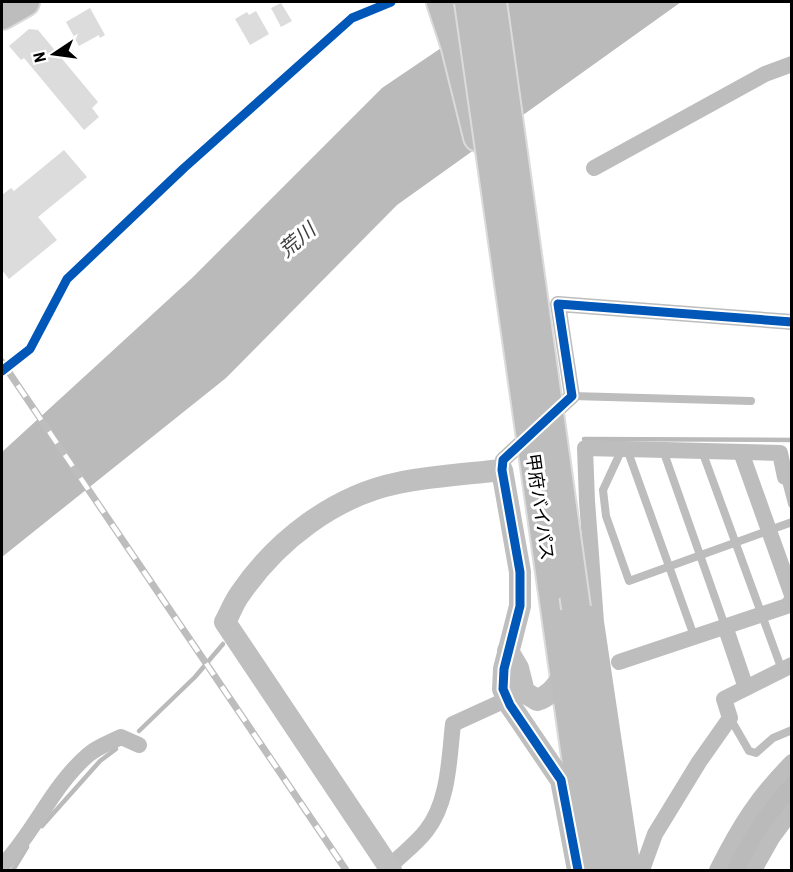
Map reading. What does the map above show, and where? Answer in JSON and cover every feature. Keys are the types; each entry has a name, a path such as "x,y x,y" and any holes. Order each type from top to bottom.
{"highway":[{"path":"441,2 455,44 503,241"},
{"name":"甲府バイパス","path":"468,2 592,870"},
{"name":"甲府バイパス","path":"492,2 613,870"}],"street":[{"path":"594,168 765,74 792,64"},
{"path":"578,870 561,780 510,705 504,689 504,669 520,606 519,572 502,470 504,460 572,396 558,304 792,322"},
{"path":"633,870 596,622 585,448 780,453 788,476"},
{"path":"741,452 792,595"},
{"path":"499,703 453,724 448,773 437,812 426,831 390,869 225,622 240,594 271,556 300,530 324,513 361,494 396,483 502,470"},
{"path":"619,662 787,606 792,600"},
{"path":"725,626 746,688"},
{"path":"508,651 518,668 524,692 537,700 552,691 564,676"},
{"path":"642,870 654,834 699,762 730,718 724,699 787,668"},
{"path":"2,866 62,783 89,754 121,737 139,745"},
{"path":"717,870 736,832 767,787 792,762"},
{"path":"754,870 772,838 792,811"}],"lane":[{"path":"572,396 751,400"},
{"path":"624,449 603,490 606,516 629,581 792,522"},
{"path":"624,449 694,636"},
{"path":"663,450 725,626"},
{"path":"702,451 761,614 787,668"},
{"path":"788,476 792,504"},
{"path":"730,718 749,751 756,753 773,738 792,730"}],"water":[{"name":"荒川","path":"509,2 681,2 397,205 226,378 2,557 2,452 192,278 382,88"}],"building":[{"path":"281,3 292,21 281,27 271,8"},
{"path":"90,8 105,35 100,38 99,35 79,46 66,22"},
{"path":"256,11 269,34 250,45 235,19 247,12 249,15"},
{"path":"29,29 38,30 98,102 92,108 99,117 84,130 24,58 21,60 9,46"},
{"path":"64,150 87,177 38,217 57,240 9,279 2,270 2,195 11,188 14,191"}],"waterway":[{"path":"584,439 792,440"},
{"path":"139,731 195,677 223,644"},
{"path":"42,826 100,761 116,749"},
{"path":"738,870 757,830 792,789"},
{"path":"13,870 27,847"}],"railway":[{"path":"2,362 346,870"}],"cycle path":[{"path":"2,371 30,349 67,279 184,168 352,18 391,2"},
{"path":"578,870 561,780 510,705 503,689 504,669 520,606 520,572 502,470 503,460 572,396 558,304 792,322"}]}
